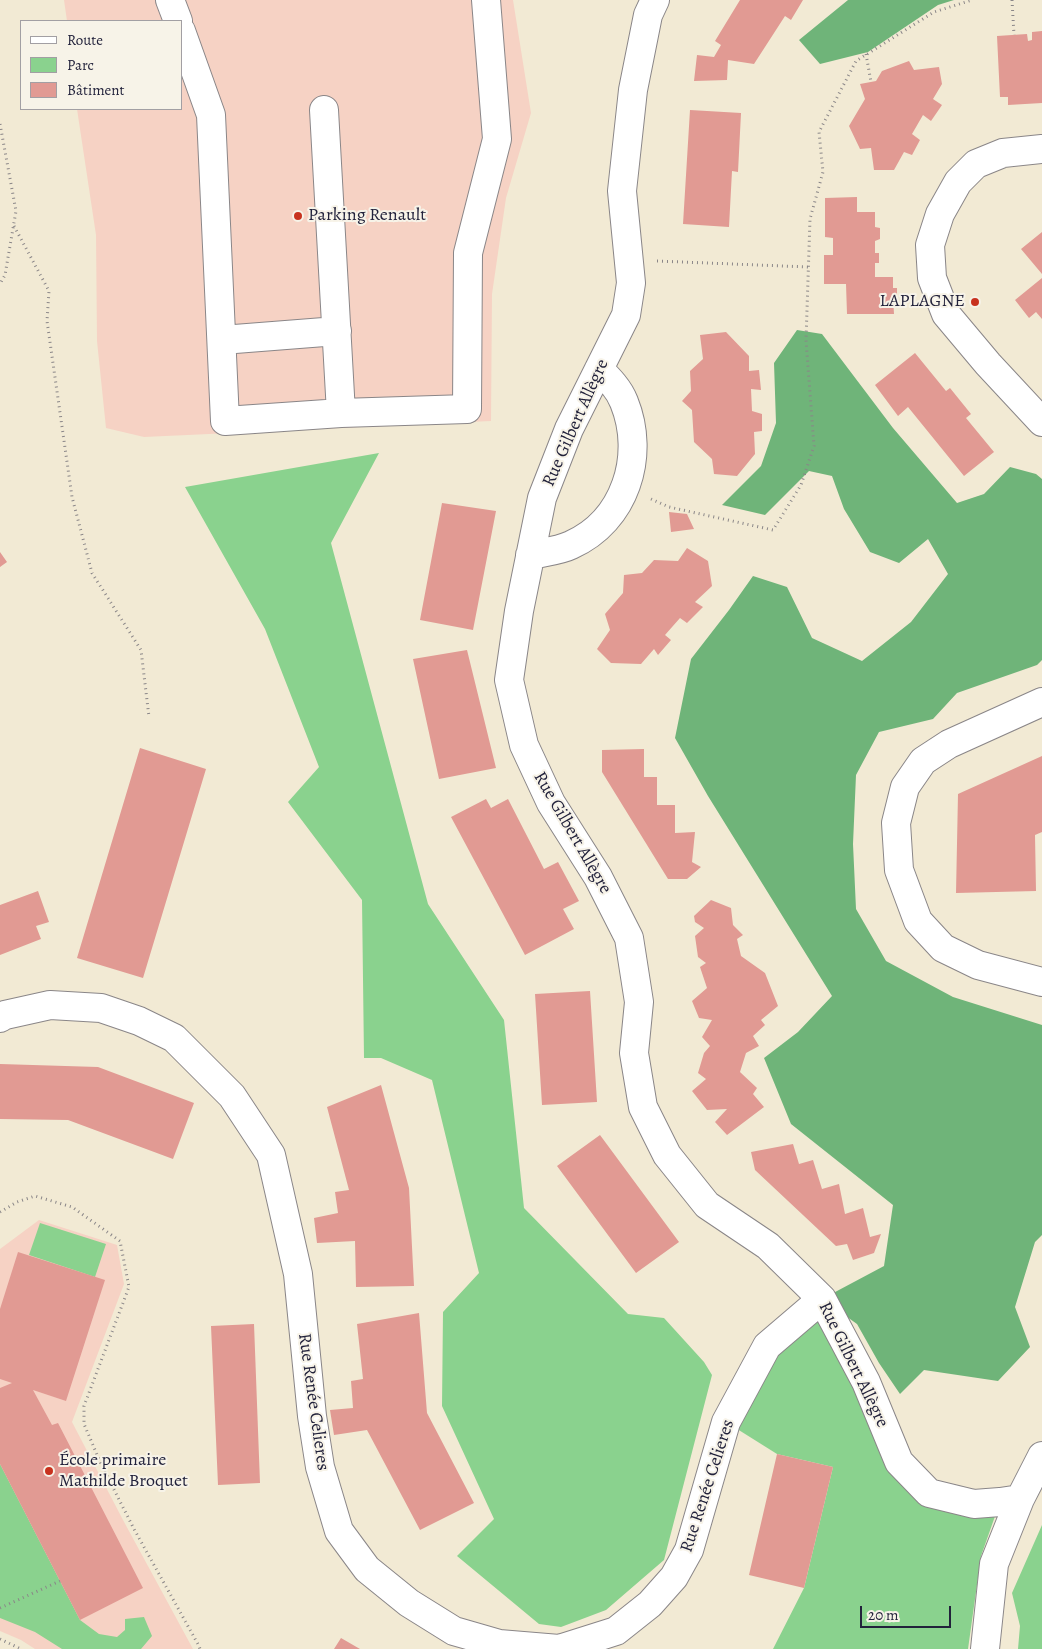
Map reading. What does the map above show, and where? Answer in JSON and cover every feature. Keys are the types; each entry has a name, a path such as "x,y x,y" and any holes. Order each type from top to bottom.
{"street":[{"path":"170,0 178,20"},
{"path":"182,34 211,115 225,421 341,413 467,409 468,253 497,140 486,0"},
{"name":"Rue Gilbert Allègre","path":"655,0 648,15 632,90 622,191 631,283 626,315 569,429 542,498 519,611 509,680 524,745 551,803 598,877 629,938 639,1002 634,1053 643,1107 667,1155 707,1205 768,1246 822,1299 866,1382 899,1462 929,1493 974,1504 1020,1499"},
{"path":"324,110 341,413"},
{"path":"1042,149 1003,153 976,164 958,182 940,214 930,245 932,278 946,314 988,364 1042,422"},
{"path":"222,340 337,331"},
{"path":"530,555 570,546 595,531 610,515 626,488 634,457 633,430 624,402 612,382 599,369"},
{"path":"1042,702 949,744 923,761 905,787 896,823 899,870 918,921 942,948 978,965 1042,982"},
{"name":"Rue Renée Celieres","path":"0,1018 5,1015 50,1005 101,1008 139,1021 174,1038 232,1096 271,1155 298,1274 312,1416 320,1467 339,1531 368,1569 409,1603 454,1631 499,1644 559,1649 616,1632 650,1604 674,1577 689,1550 726,1422 767,1346 822,1299"},
{"path":"985,1649 994,1564 1020,1499 1042,1456"}],"path":[{"path":"626,488 669,507 773,530 802,485 814,446 806,340 810,219 823,172 819,132 856,61 934,12 972,0"},
{"path":"1012,0 1014,35"},
{"path":"866,54 871,82"},
{"path":"0,124 16,212 5,275 0,284"},
{"path":"14,226 49,291 47,321 72,497 92,573 141,650 149,716"},
{"path":"629,260 808,267"},
{"path":"0,275 5,275"},
{"path":"0,1212 17,1202 34,1196 72,1207 120,1240 129,1287 84,1406 84,1424 101,1464 126,1513 200,1649"},
{"path":"0,1608 60,1581"},
{"path":"0,1639 22,1649"}],"shaded area":[{"name":"Parking Renault","path":"64,0 513,0 531,113 506,198 492,294 491,421 144,437 106,428 97,341 96,235 77,110 182,110 182,20 67,20"},
{"name":"École primaire Mathilde Broquet","path":"39,1220 117,1245 124,1284 72,1422 193,1649 35,1649 21,1640 0,1631 0,1249"}],"green space":[{"path":"848,0 954,0 938,5 868,52 820,64 799,40"},
{"path":"797,330 822,334 893,428 957,503 984,494 1010,467 1036,474 1042,479 1042,660 1037,665 957,693 933,719 879,732 856,775 853,844 856,909 886,961 953,997 1042,1025 1042,1235 1035,1242 1015,1307 1030,1347 998,1381 924,1370 900,1394 879,1363 857,1324 822,1299 884,1266 893,1205 791,1124 764,1058 798,1032 832,996 708,796 675,738 691,659 753,576 787,587 812,638 862,661 911,622 948,574 928,539 899,563 870,552 844,509 832,476 809,471 765,515 722,505 761,466 776,423 774,363"},
{"path":"379,453 331,543 428,904 504,1020 524,1208 628,1314 664,1318 704,1362 712,1375 664,1560 606,1610 561,1627 539,1624 457,1556 494,1519 442,1406 443,1312 479,1273 432,1080 381,1058 364,1058 362,900 288,802 319,767 265,629 185,487"},
{"path":"40,1223 106,1244 95,1277 29,1255"},
{"path":"822,1299 929,1493 1000,1502 981,1556 968,1649 773,1649 804,1588 833,1467 777,1454 726,1422 767,1346"},
{"path":"0,1464 80,1620 99,1634 117,1637 125,1630 125,1619 144,1617 152,1636 141,1649 62,1649 35,1632 0,1618"},
{"path":"1042,1525 1042,1649 1018,1649 1020,1626 1012,1593"}],"building":[{"path":"740,0 803,0 791,20 785,16 754,64 728,60 727,80 694,81 697,55 714,57 721,45 715,41"},
{"path":"1042,31 1042,103 1008,105 1008,97 1000,97 997,36 1027,34 1028,41 1032,40 1032,32"},
{"path":"909,61 914,70 939,67 942,84 933,99 942,105 931,121 923,115 912,134 920,140 912,155 904,152 894,170 874,170 871,148 860,149 849,126 865,99 860,84 876,81 882,71"},
{"path":"690,110 741,113 738,172 732,171 729,227 683,224"},
{"path":"857,197 857,212 875,212 875,227 880,228 880,239 875,241 875,253 879,253 879,263 875,263 875,277 893,277 893,288 897,288 897,297 893,298 894,314 847,314 846,284 824,284 824,255 833,255 833,238 825,237 825,198"},
{"path":"1042,232 1042,274 1021,249"},
{"path":"1042,278 1042,319 1036,312 1029,318 1015,300"},
{"path":"726,332 749,356 749,371 759,370 761,390 751,389 752,411 762,414 762,431 754,432 755,454 737,476 714,474 712,459 694,442 692,410 682,401 691,391 690,371 703,359 700,335"},
{"path":"915,353 946,391 950,388 971,414 966,418 994,452 964,476 908,407 898,416 875,385"},
{"path":"442,503 496,511 473,630 420,620"},
{"path":"669,512 687,514 694,529 671,532"},
{"path":"687,548 708,561 712,586 695,602 703,607 687,623 680,618 665,635 671,640 658,655 654,649 641,664 611,663 597,649 610,630 605,614 623,593 624,575 642,573 654,560 678,561"},
{"path":"0,552 7,562 0,567"},
{"path":"467,650 496,768 439,779 413,659"},
{"path":"140,748 206,769 143,978 77,958"},
{"path":"644,749 644,777 657,777 657,805 675,805 675,833 695,832 692,862 701,867 687,879 668,879 602,772 602,750"},
{"path":"1042,756 1042,832 1035,835 1036,891 956,893 958,794"},
{"path":"486,799 491,808 508,799 544,869 558,862 579,901 563,909 574,929 525,955 451,817"},
{"path":"38,891 49,922 36,926 41,939 0,955 0,905"},
{"path":"711,900 731,908 733,925 743,935 737,939 741,956 765,973 778,1006 761,1020 765,1025 753,1036 759,1046 746,1053 740,1072 757,1088 753,1094 764,1107 727,1135 715,1122 727,1109 707,1110 692,1091 706,1079 698,1073 704,1053 710,1046 702,1037 712,1020 699,1018 692,1001 707,988 700,967 706,963 698,957 695,936 704,928 695,922 694,916"},
{"path":"590,991 597,1102 542,1105 535,994"},
{"path":"0,1064 98,1067 194,1103 173,1159 68,1120 0,1119"},
{"path":"381,1085 409,1188 414,1286 356,1287 355,1241 317,1243 314,1218 338,1213 335,1192 349,1190 327,1107"},
{"path":"600,1135 679,1242 636,1273 557,1166"},
{"path":"793,1144 799,1164 813,1160 822,1189 839,1184 845,1214 863,1208 870,1237 881,1234 874,1253 853,1260 847,1244 836,1246 755,1170 751,1152"},
{"path":"18,1252 105,1280 66,1401 33,1390 52,1425 58,1423 143,1588 80,1620 0,1464 0,1388 12,1383 0,1379 0,1309"},
{"path":"419,1313 427,1413 474,1503 420,1530 367,1430 334,1435 330,1410 353,1408 351,1381 363,1379 357,1324"},
{"path":"254,1324 260,1483 218,1485 211,1326"},
{"path":"777,1454 833,1467 804,1588 749,1575"},
{"path":"341,1638 360,1649 334,1649"}],"place":[{"name":"Parking Renault","path":"298,216"},
{"name":"LAPLAGNE","path":"975,302"},
{"name":"École primaire Mathilde Broquet","path":"49,1471"}]}
